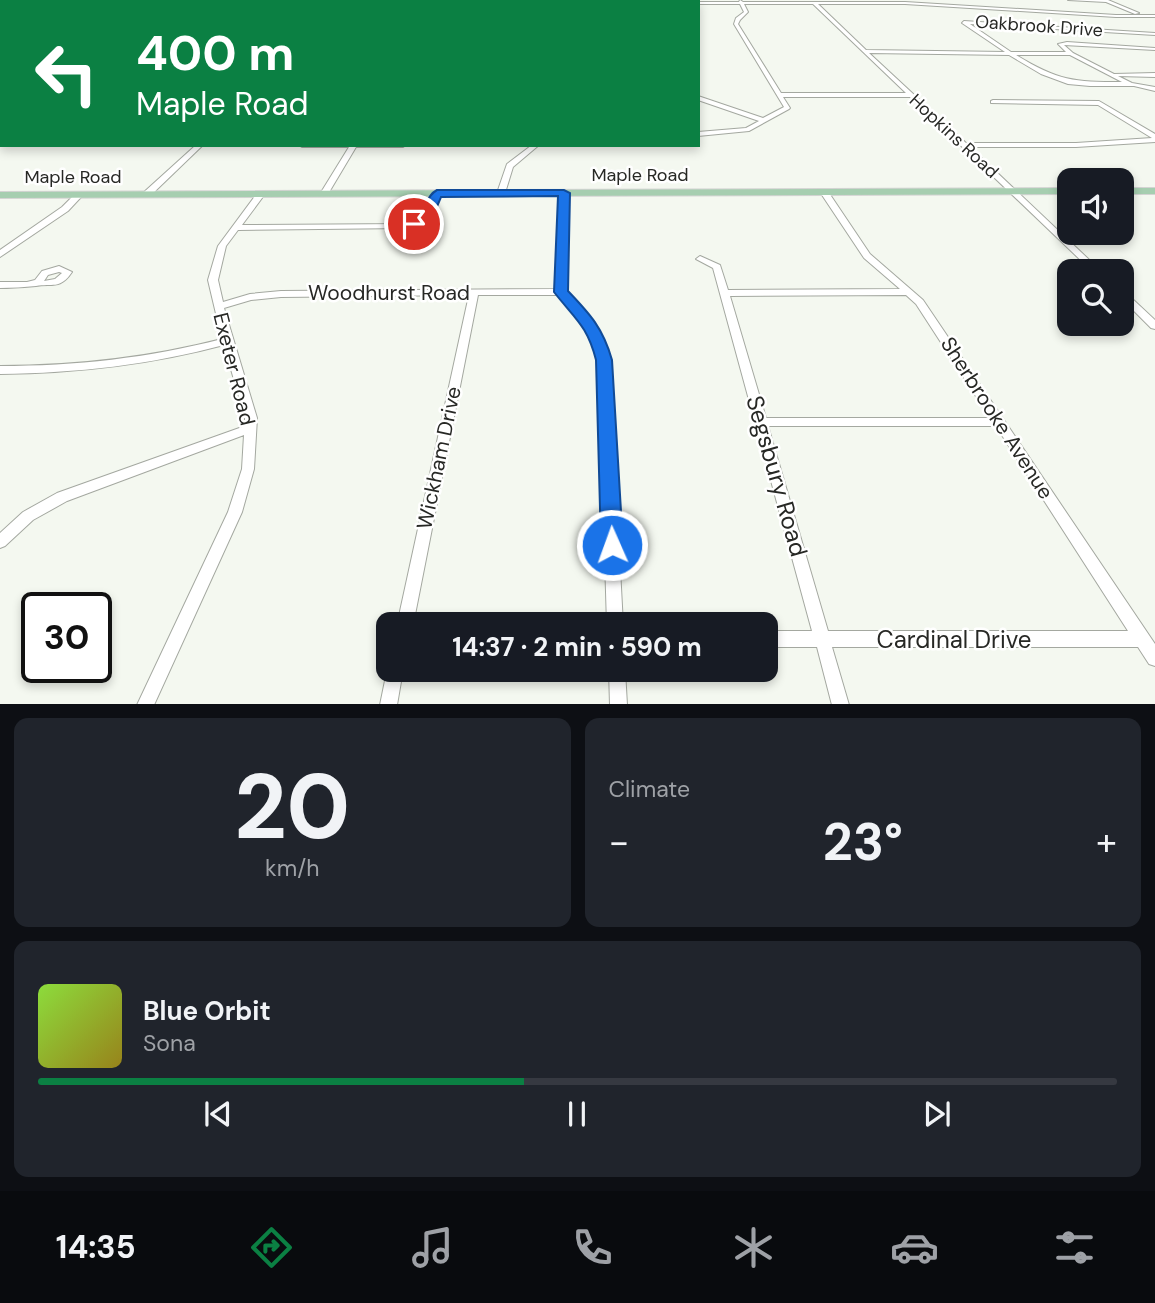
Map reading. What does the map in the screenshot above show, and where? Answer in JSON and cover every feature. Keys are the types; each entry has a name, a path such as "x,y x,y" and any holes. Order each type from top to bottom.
{"main road":[{"name":"Maple Road","path":"0,195 1057,191"},
{"path":"1134,191 1155,191"}],"street":[{"path":"1070,0 1105,0 1144,16"},
{"path":"700,1 874,1 1155,16"},
{"path":"700,134 743,131 787,108 736,24 747,9 741,1"},
{"name":"Hopkins Road","path":"812,1 1084,259"},
{"name":"Oakbrook Drive","path":"1154,88 1066,82 1051,76 964,22 1155,34"},
{"path":"1132,85 1071,54 1060,44 1155,49"},
{"path":"864,51 1071,54"},
{"path":"1113,74 1155,75"},
{"path":"781,95 910,95"},
{"path":"700,99 765,121"},
{"path":"993,102 1099,103 1155,139"},
{"path":"964,145 1076,145 1155,139"},
{"path":"146,195 198,147"},
{"path":"324,194 352,147"},
{"path":"501,193 510,166 534,147"},
{"name":"Sherbrooke Avenue","path":"824,192 867,256 920,302 1155,658"},
{"path":"564,193 561,292 588,321 598,337 604,360 614,612"},
{"name":"Exeter Road","path":"145,704 239,501 248,469 251,418 214,289 215,271 222,246 261,194"},
{"path":"234,228 407,226 428,216 437,194"},
{"path":"0,254 65,209 79,195"},
{"name":"Segsbury Road","path":"700,259 717,267 841,704"},
{"path":"0,285 28,285 38,282"},
{"name":"Wickham Drive","path":"407,612 474,292"},
{"name":"Woodhurst Road","path":"219,306 250,297 281,293 561,292"},
{"path":"725,293 909,292"},
{"path":"1134,306 1155,326"},
{"path":"0,370 114,366 164,358 227,341"},
{"path":"761,422 999,422"},
{"path":"0,542 28,516 62,497 251,428"},
{"name":"Cardinal Drive","path":"778,639 1142,639"},
{"path":"388,704 393,682"},
{"path":"617,682 618,704"}],"route":[{"path":"414,224 428,216 437,194 564,193 561,292 588,321 598,337 604,360 612,545"}]}
